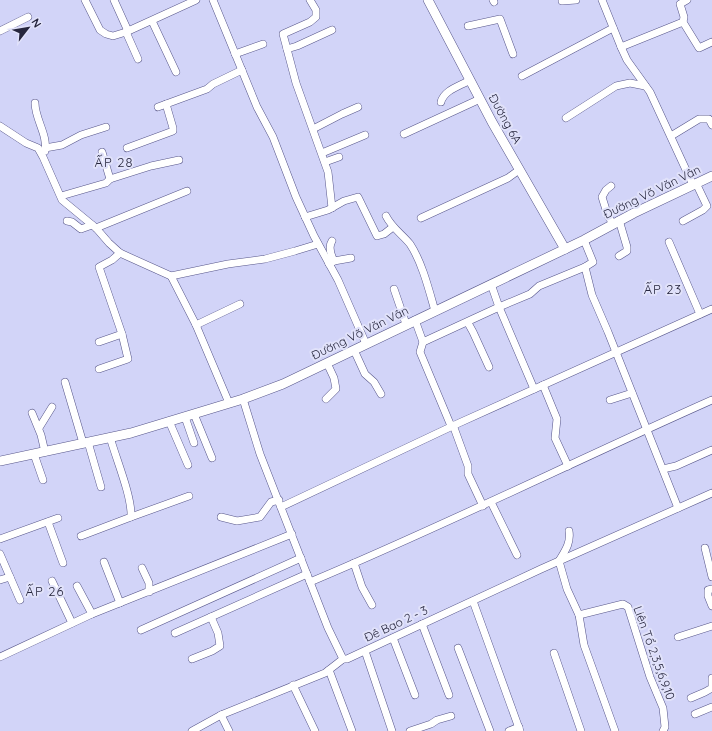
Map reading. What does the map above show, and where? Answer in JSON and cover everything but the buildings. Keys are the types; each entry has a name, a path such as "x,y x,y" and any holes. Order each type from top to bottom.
{"street":[{"path":"85,0 100,30 112,36 127,31 196,0"},
{"path":"114,0 138,59"},
{"path":"213,0 257,107 273,137 305,217 318,244 332,262"},
{"path":"310,0 316,10 316,17 310,22 282,34 296,83 328,172 332,208"},
{"name":"Đường 6A","path":"428,0 519,170 565,249"},
{"path":"562,1 576,0"},
{"path":"602,0 627,60 655,102 707,206 703,210 682,221"},
{"path":"688,0 680,4 684,17 683,22 699,48 712,42"},
{"path":"0,31 28,17"},
{"path":"468,26 500,19 513,54"},
{"path":"152,20 176,72"},
{"path":"621,47 683,22"},
{"path":"522,76 613,28"},
{"path":"287,49 332,30"},
{"path":"235,54 263,44"},
{"path":"158,107 207,89 213,84 242,70"},
{"path":"441,102 443,97 450,90 470,80"},
{"path":"566,118 616,86 630,83 645,86"},
{"path":"404,134 480,99"},
{"path":"35,103 35,110 45,148 43,157"},
{"path":"127,148 173,131 174,128 166,104"},
{"path":"313,129 358,107"},
{"path":"671,136 699,119 709,119 712,125"},
{"path":"0,126 26,143 38,148 62,200 94,226 120,253 170,276 228,264 265,259 318,244"},
{"path":"45,148 62,145 81,135 106,127"},
{"path":"322,153 365,135"},
{"path":"102,152 110,179"},
{"path":"325,162 339,157"},
{"path":"61,196 106,183 110,179 151,166 179,160"},
{"path":"421,218 508,178 519,170"},
{"name":"Đường Võ Văn Vân","path":"0,461 85,443 170,422 243,399 283,384 584,240 616,222 712,176"},
{"path":"611,186 606,190 602,197 608,216 616,222 628,247 627,251 619,256"},
{"path":"67,221 72,222 81,229 94,226 187,192"},
{"path":"305,217 358,197 377,236 384,234 393,227"},
{"path":"386,216 393,227 411,245 420,265 435,311"},
{"path":"483,506 468,474 468,466 420,352 423,342 530,294 539,286 594,262 584,240"},
{"path":"332,241 330,244 332,262 366,344"},
{"path":"669,242 700,314"},
{"path":"99,369 128,359 122,334 99,267 112,260 120,253"},
{"path":"332,262 351,258"},
{"path":"585,267 592,295 678,508"},
{"path":"170,276 196,325 229,403"},
{"path":"491,284 499,307 534,389"},
{"path":"394,289 410,322 423,342"},
{"path":"196,325 240,304"},
{"path":"220,517 237,521 260,517 271,502 280,504 712,309"},
{"path":"468,323 489,367"},
{"path":"99,342 122,334"},
{"path":"354,350 365,374 374,382 381,394"},
{"path":"326,399 336,389 334,378 327,363"},
{"path":"65,382 101,488"},
{"path":"543,385 558,419 555,438 568,466"},
{"path":"610,400 632,393"},
{"path":"243,399 260,454 328,628 343,659"},
{"path":"175,634 211,617 309,578 354,563 483,506 646,429 712,400"},
{"path":"39,428 52,407"},
{"path":"32,413 39,428 45,452"},
{"path":"194,414 212,458"},
{"path":"185,417 194,443"},
{"path":"170,422 188,465"},
{"path":"110,437 128,493 131,517"},
{"path":"663,469 676,466 712,450"},
{"path":"34,454 43,480"},
{"name":"Đê Bao 2 - 3","path":"192,731 221,715 329,670 343,659 347,659 365,651 473,600 712,493"},
{"path":"81,536 189,496"},
{"path":"491,502 517,555"},
{"path":"0,539 58,518"},
{"path":"48,522 63,563"},
{"path":"569,531 570,538 568,546 559,561 567,589 579,615 584,644 615,731"},
{"path":"0,657 92,614 292,534"},
{"path":"705,548 712,577"},
{"path":"0,554 20,600"},
{"path":"141,630 301,558"},
{"path":"104,562 120,603"},
{"path":"354,563 362,587 372,605"},
{"path":"142,568 149,584 149,592"},
{"path":"0,580 10,577"},
{"path":"52,581 72,624"},
{"path":"77,586 92,614"},
{"path":"712,589 708,590 708,596 712,606"},
{"path":"473,600 520,729 509,731"},
{"name":"Liên Tổ 2,3,5,6,9,10","path":"579,615 623,604 628,607 650,677 663,708 665,727 663,731"},
{"path":"192,659 220,646 218,633 211,617"},
{"path":"422,624 449,694"},
{"path":"678,637 712,626"},
{"path":"393,638 415,695"},
{"path":"458,648 490,731"},
{"path":"365,651 392,731"},
{"path":"554,653 581,731"},
{"path":"329,670 352,731"},
{"path":"691,698 712,688 712,678"},
{"path":"293,685 315,731"},
{"path":"695,714 712,707"},
{"path":"221,715 229,731"},
{"path":"410,731 431,728 437,720 451,716"}],"district":[{"name":"ẤP 28","path":"114,162"},
{"name":"ẤP 23","path":"663,289"},
{"name":"ẤP 26","path":"45,591"}]}
